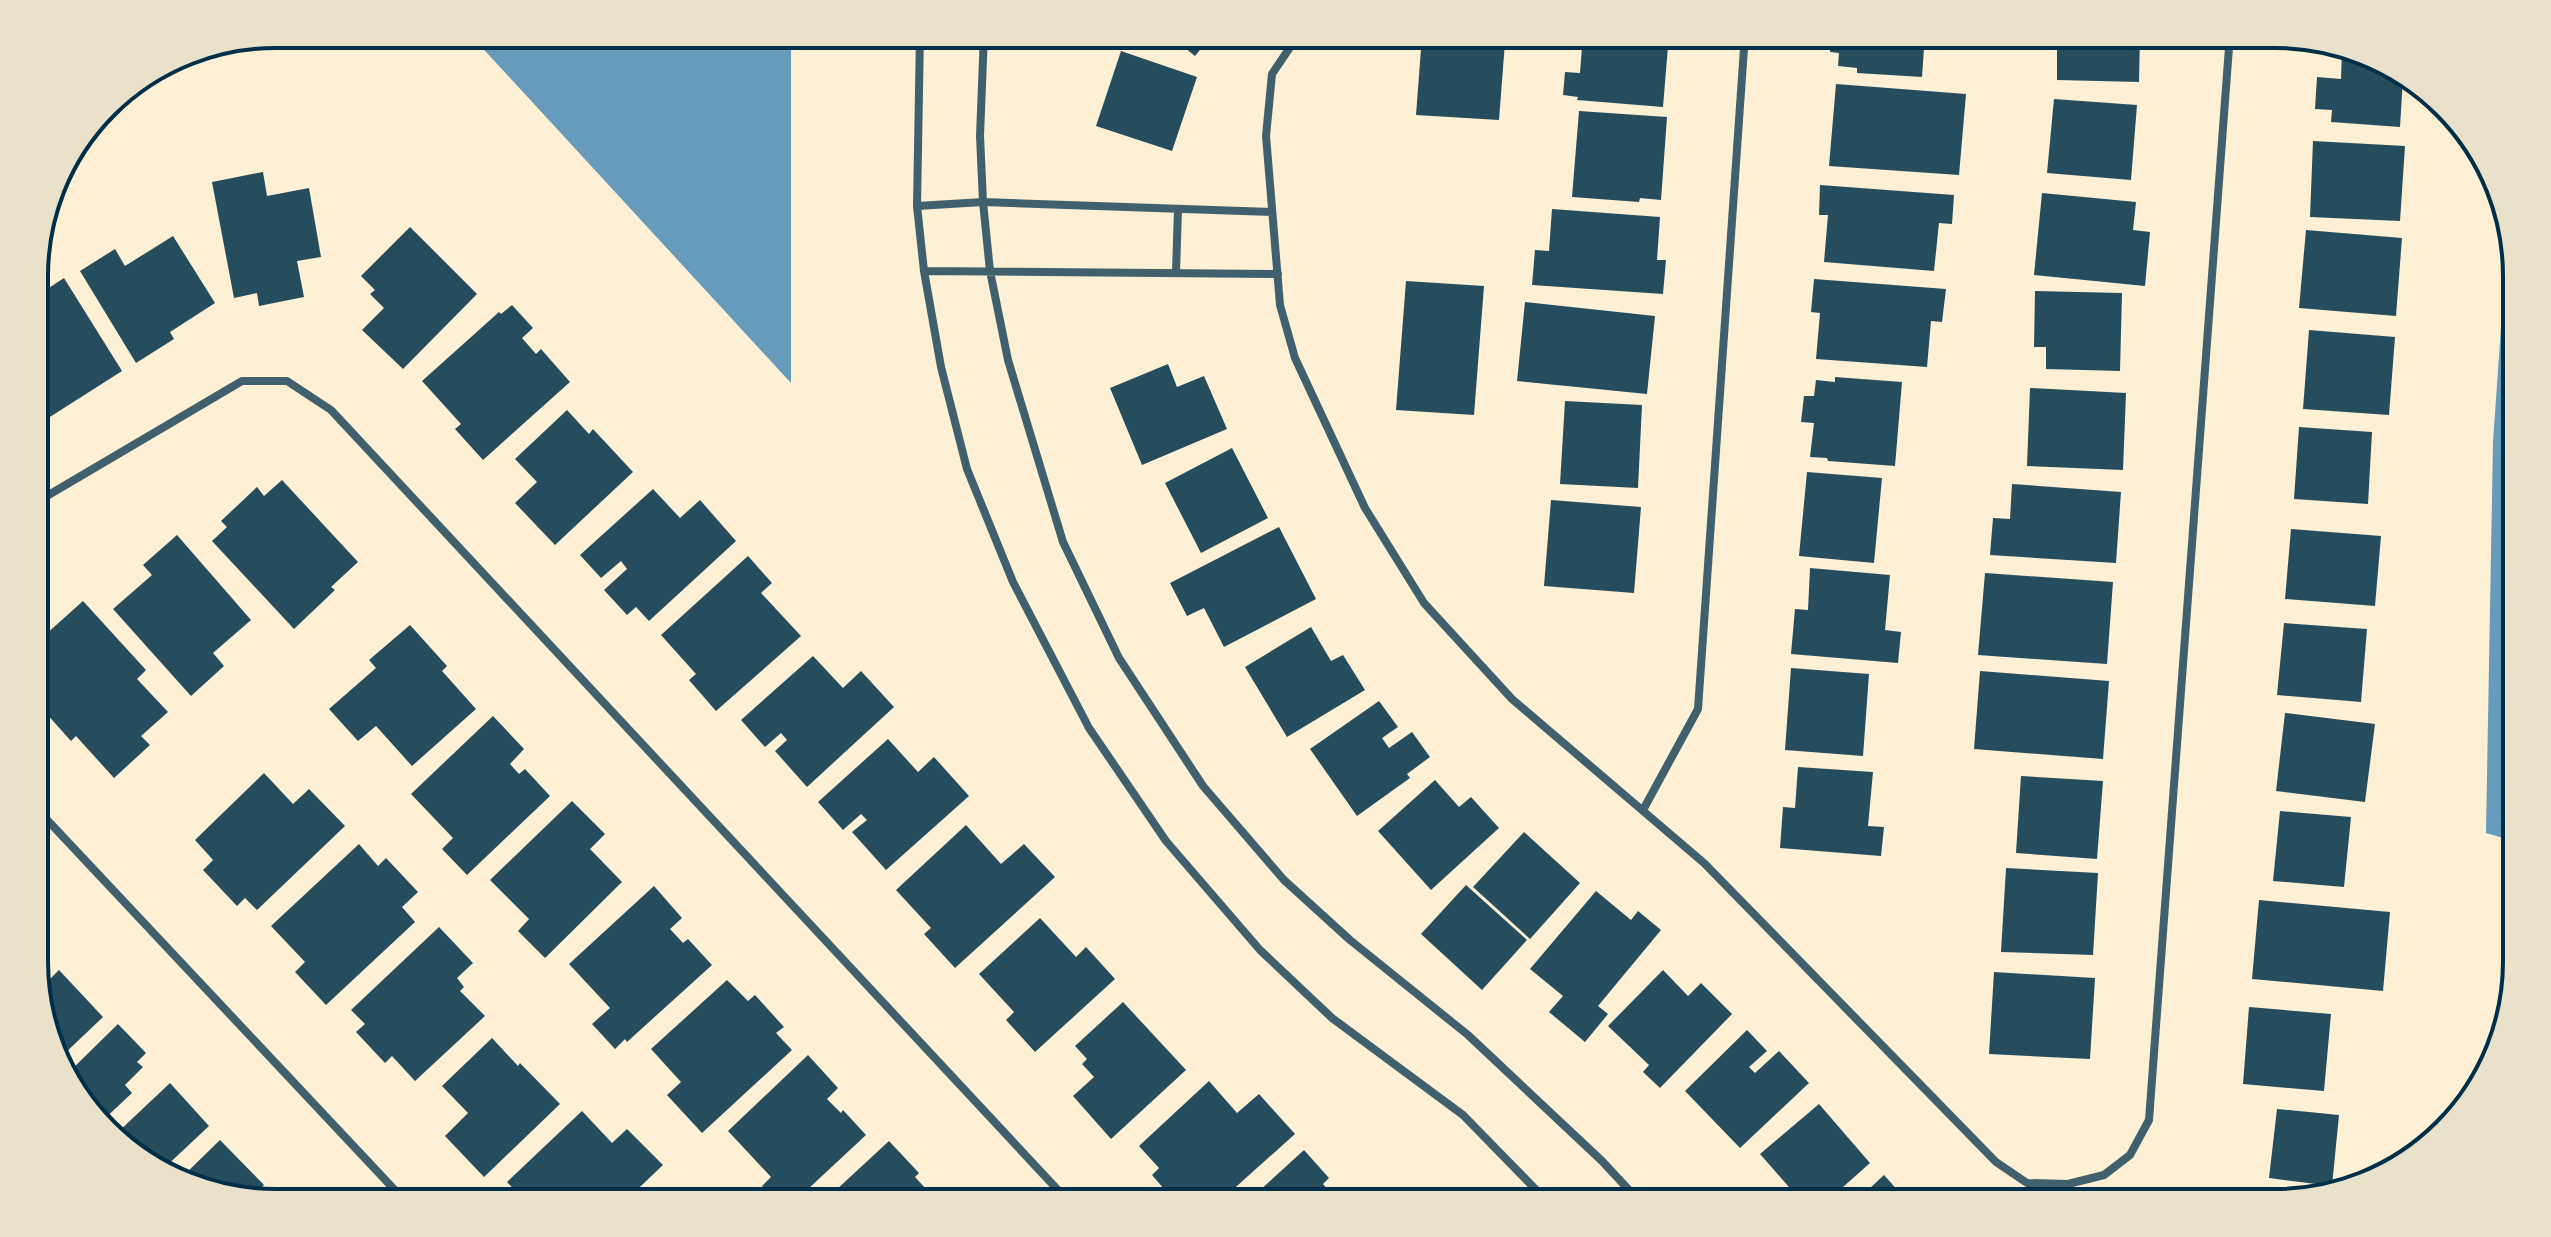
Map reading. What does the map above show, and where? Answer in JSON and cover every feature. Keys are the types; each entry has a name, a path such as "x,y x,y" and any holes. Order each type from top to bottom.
{"street":[{"path":"920,48 917,206 924,271 941,367 967,469 1013,582 1089,728 1166,841 1260,950 1332,1018 1463,1115 1535,1189"},
{"path":"983,48 980,136 983,202 990,271 1008,360 1063,542 1119,658 1203,786 1284,880 1350,940 1468,1035 1628,1189"},
{"path":"1290,48 1272,74 1266,136 1280,305 1295,358 1365,508 1424,603 1512,699 1704,863 1996,1162 2027,1183 2068,1184 2104,1175 2130,1155 2149,1120 2229,48"},
{"path":"1643,810 1698,709 1744,48"},
{"path":"917,206 983,202 1272,212"},
{"path":"1176,272 1178,209"},
{"path":"924,271 1278,274"},
{"path":"48,495 242,381 287,381 331,410 1057,1189"},
{"path":"48,821 394,1189"}],"water":[{"path":"482,48 791,48 791,383"},
{"path":"2503,299 2503,838 2486,833 2493,442"}],"building":[{"path":"1185,48 1202,48 1195,56"},
{"path":"1421,48 1505,48 1499,120 1416,115"},
{"path":"1582,48 1668,48 1663,107 1577,100 1578,97 1563,95 1565,72 1580,73"},
{"path":"1830,48 1924,48 1922,77 1857,73 1857,68 1838,66 1839,53 1830,52"},
{"path":"2057,48 2140,48 2139,82 2057,80"},
{"path":"1121,51 1197,77 1172,151 1096,126"},
{"path":"2342,58 2402,86 2400,127 2331,122 2332,110 2315,109 2317,77 2341,79"},
{"path":"1836,84 1966,94 1959,175 1829,166"},
{"path":"2054,99 2137,105 2131,180 2047,173"},
{"path":"1579,111 1667,117 1661,200 1640,198 1639,202 1572,197"},
{"path":"2313,141 2405,146 2400,221 2310,217"},
{"path":"263,172 267,196 309,188 321,257 297,261 304,297 259,306 257,293 234,298 212,182"},
{"path":"1820,185 1954,195 1952,224 1939,223 1934,271 1824,262 1828,215 1819,215"},
{"path":"2042,193 2136,202 2133,230 2150,232 2145,286 2034,275"},
{"path":"1552,209 1660,217 1657,260 1666,260 1663,294 1532,285 1535,250 1549,251"},
{"path":"410,227 477,294 403,369 362,330 384,308 370,294 375,290 361,276"},
{"path":"2306,230 2402,238 2396,316 2299,308"},
{"path":"173,236 215,303 170,332 174,339 136,363 80,271 115,249 125,266"},
{"path":"64,278 122,371 48,418 48,288"},
{"path":"1814,279 1946,289 1942,322 1931,321 1927,367 1816,359 1820,313 1811,312"},
{"path":"1406,281 1484,286 1474,415 1396,410"},
{"path":"2035,291 2122,293 2120,371 2046,369 2046,347 2034,347"},
{"path":"1525,302 1655,316 1647,394 1517,381"},
{"path":"512,305 533,328 522,338 536,354 541,349 570,382 483,460 455,429 461,424 422,381 499,312 501,314"},
{"path":"2309,330 2395,337 2389,415 2303,409"},
{"path":"1168,364 1177,387 1204,376 1227,429 1142,465 1110,388"},
{"path":"1835,377 1902,382 1895,466 1810,457 1814,423 1801,422 1804,396 1814,396 1816,380 1835,382"},
{"path":"2030,388 2126,393 2123,470 2027,466"},
{"path":"1565,401 1642,405 1638,488 1560,484"},
{"path":"567,410 589,434 593,429 633,472 555,545 515,503 537,482 515,459"},
{"path":"2299,427 2372,432 2368,504 2294,499"},
{"path":"1232,448 1268,518 1201,553 1165,483"},
{"path":"1807,472 1882,478 1874,563 1799,556"},
{"path":"282,480 358,562 331,587 335,590 294,629 212,541 227,527 221,521 257,487 264,496"},
{"path":"2012,484 2121,492 2116,563 1990,555 1993,518 2010,519"},
{"path":"653,489 680,518 700,500 736,541 649,621 636,607 627,615 604,590 627,569 621,561 601,578 580,555"},
{"path":"1551,500 1641,507 1634,593 1544,586"},
{"path":"1279,527 1316,599 1224,647 1204,608 1187,616 1170,583"},
{"path":"2291,529 2381,536 2375,606 2285,599"},
{"path":"177,535 251,620 213,653 224,666 191,696 113,609 152,575 143,565"},
{"path":"748,556 772,583 761,593 801,636 716,711 689,680 696,674 661,635"},
{"path":"1810,568 1890,575 1885,630 1901,632 1898,663 1791,654 1795,609 1808,610"},
{"path":"1985,573 2113,582 2107,664 1978,655"},
{"path":"83,601 146,670 137,679 168,712 141,736 150,745 114,778 76,736 71,741 48,715 48,632"},
{"path":"2284,623 2367,629 2361,702 2277,695"},
{"path":"410,625 447,666 442,671 476,709 412,766 376,726 358,741 329,709 376,668 369,660"},
{"path":"1311,627 1331,661 1343,655 1365,690 1287,737 1245,667"},
{"path":"813,656 843,688 861,671 894,707 807,787 775,751 787,740 781,733 765,747 741,720"},
{"path":"1791,668 1869,674 1863,756 1785,750"},
{"path":"1980,671 2109,681 2103,759 1974,749"},
{"path":"1379,701 1398,727 1382,738 1389,748 1412,732 1430,757 1407,774 1410,778 1357,816 1310,749"},
{"path":"2285,713 2375,724 2365,802 2276,791"},
{"path":"493,716 524,749 510,764 519,774 525,769 550,796 467,875 442,849 453,838 411,794"},
{"path":"888,739 918,772 934,757 969,796 886,870 852,832 867,820 861,814 843,830 818,802"},
{"path":"1798,767 1873,772 1868,826 1884,827 1881,856 1780,848 1783,807 1795,808"},
{"path":"264,773 293,804 309,789 345,826 257,910 245,898 237,906 203,870 213,860 195,840"},
{"path":"2021,776 2103,781 2097,859 2016,853"},
{"path":"1435,780 1459,807 1471,797 1499,828 1431,890 1378,831"},
{"path":"572,801 605,834 590,849 622,882 545,958 518,931 529,919 490,880"},
{"path":"2280,811 2351,817 2344,887 2273,881"},
{"path":"966,825 1001,864 1024,844 1055,877 955,968 924,934 931,928 896,890"},
{"path":"1524,832 1580,883 1530,939 1473,887"},
{"path":"359,844 378,866 386,858 418,892 402,907 415,922 326,1005 295,972 305,962 271,926"},
{"path":"2006,868 2098,873 2093,955 2001,952"},
{"path":"1466,885 1527,940 1482,990 1421,934"},
{"path":"654,886 682,918 670,929 683,943 688,939 712,965 627,1042 625,1039 615,1049 592,1024 610,1008 569,964"},
{"path":"1596,891 1631,920 1638,911 1661,930 1598,1006 1608,1014 1585,1042 1549,1012 1563,996 1530,969"},
{"path":"2259,900 2390,912 2383,991 2252,979"},
{"path":"1040,918 1076,957 1086,947 1115,979 1035,1052 1006,1020 1014,1012 979,974"},
{"path":"439,927 473,963 457,978 464,987 460,991 485,1016 415,1081 392,1056 385,1063 356,1032 365,1024 351,1010"},
{"path":"59,970 103,1017 67,1051 56,1020 49,980"},
{"path":"1663,970 1688,996 1701,983 1732,1014 1660,1088 1643,1072 1649,1065 1608,1026"},
{"path":"1994,972 2095,978 2090,1059 1989,1054"},
{"path":"727,980 748,1001 755,995 784,1027 776,1033 792,1050 702,1133 667,1095 681,1082 651,1049"},
{"path":"1123,1002 1186,1070 1111,1139 1073,1096 1094,1077 1082,1064 1087,1059 1075,1046"},
{"path":"2249,1007 2331,1014 2324,1091 2243,1084"},
{"path":"118,1024 146,1053 137,1062 143,1067 125,1085 132,1093 109,1115 95,1100 75,1067"},
{"path":"1747,1030 1767,1051 1749,1067 1755,1073 1779,1051 1809,1083 1740,1148 1685,1091"},
{"path":"492,1038 560,1104 484,1177 445,1136 468,1113 442,1086"},
{"path":"808,1055 838,1088 827,1099 841,1113 843,1110 866,1135 808,1189 765,1189 762,1186 771,1177 728,1131"},
{"path":"1209,1081 1237,1113 1259,1094 1295,1134 1234,1189 1164,1189 1152,1175 1159,1168 1139,1146"},
{"path":"170,1083 209,1126 170,1162 149,1151 122,1128"},
{"path":"1819,1104 1870,1163 1841,1189 1791,1189 1760,1154"},
{"path":"2277,1109 2339,1115 2332,1181 2321,1185 2269,1178"},
{"path":"582,1111 612,1143 627,1129 663,1165 638,1189 514,1189 507,1182"},
{"path":"220,1140 264,1185 260,1189 232,1185 188,1171"},
{"path":"889,1141 919,1173 915,1177 926,1189 837,1189"},
{"path":"1304,1150 1329,1178 1323,1184 1327,1189 1261,1189"},
{"path":"1884,1175 1896,1189 1869,1189"}]}
